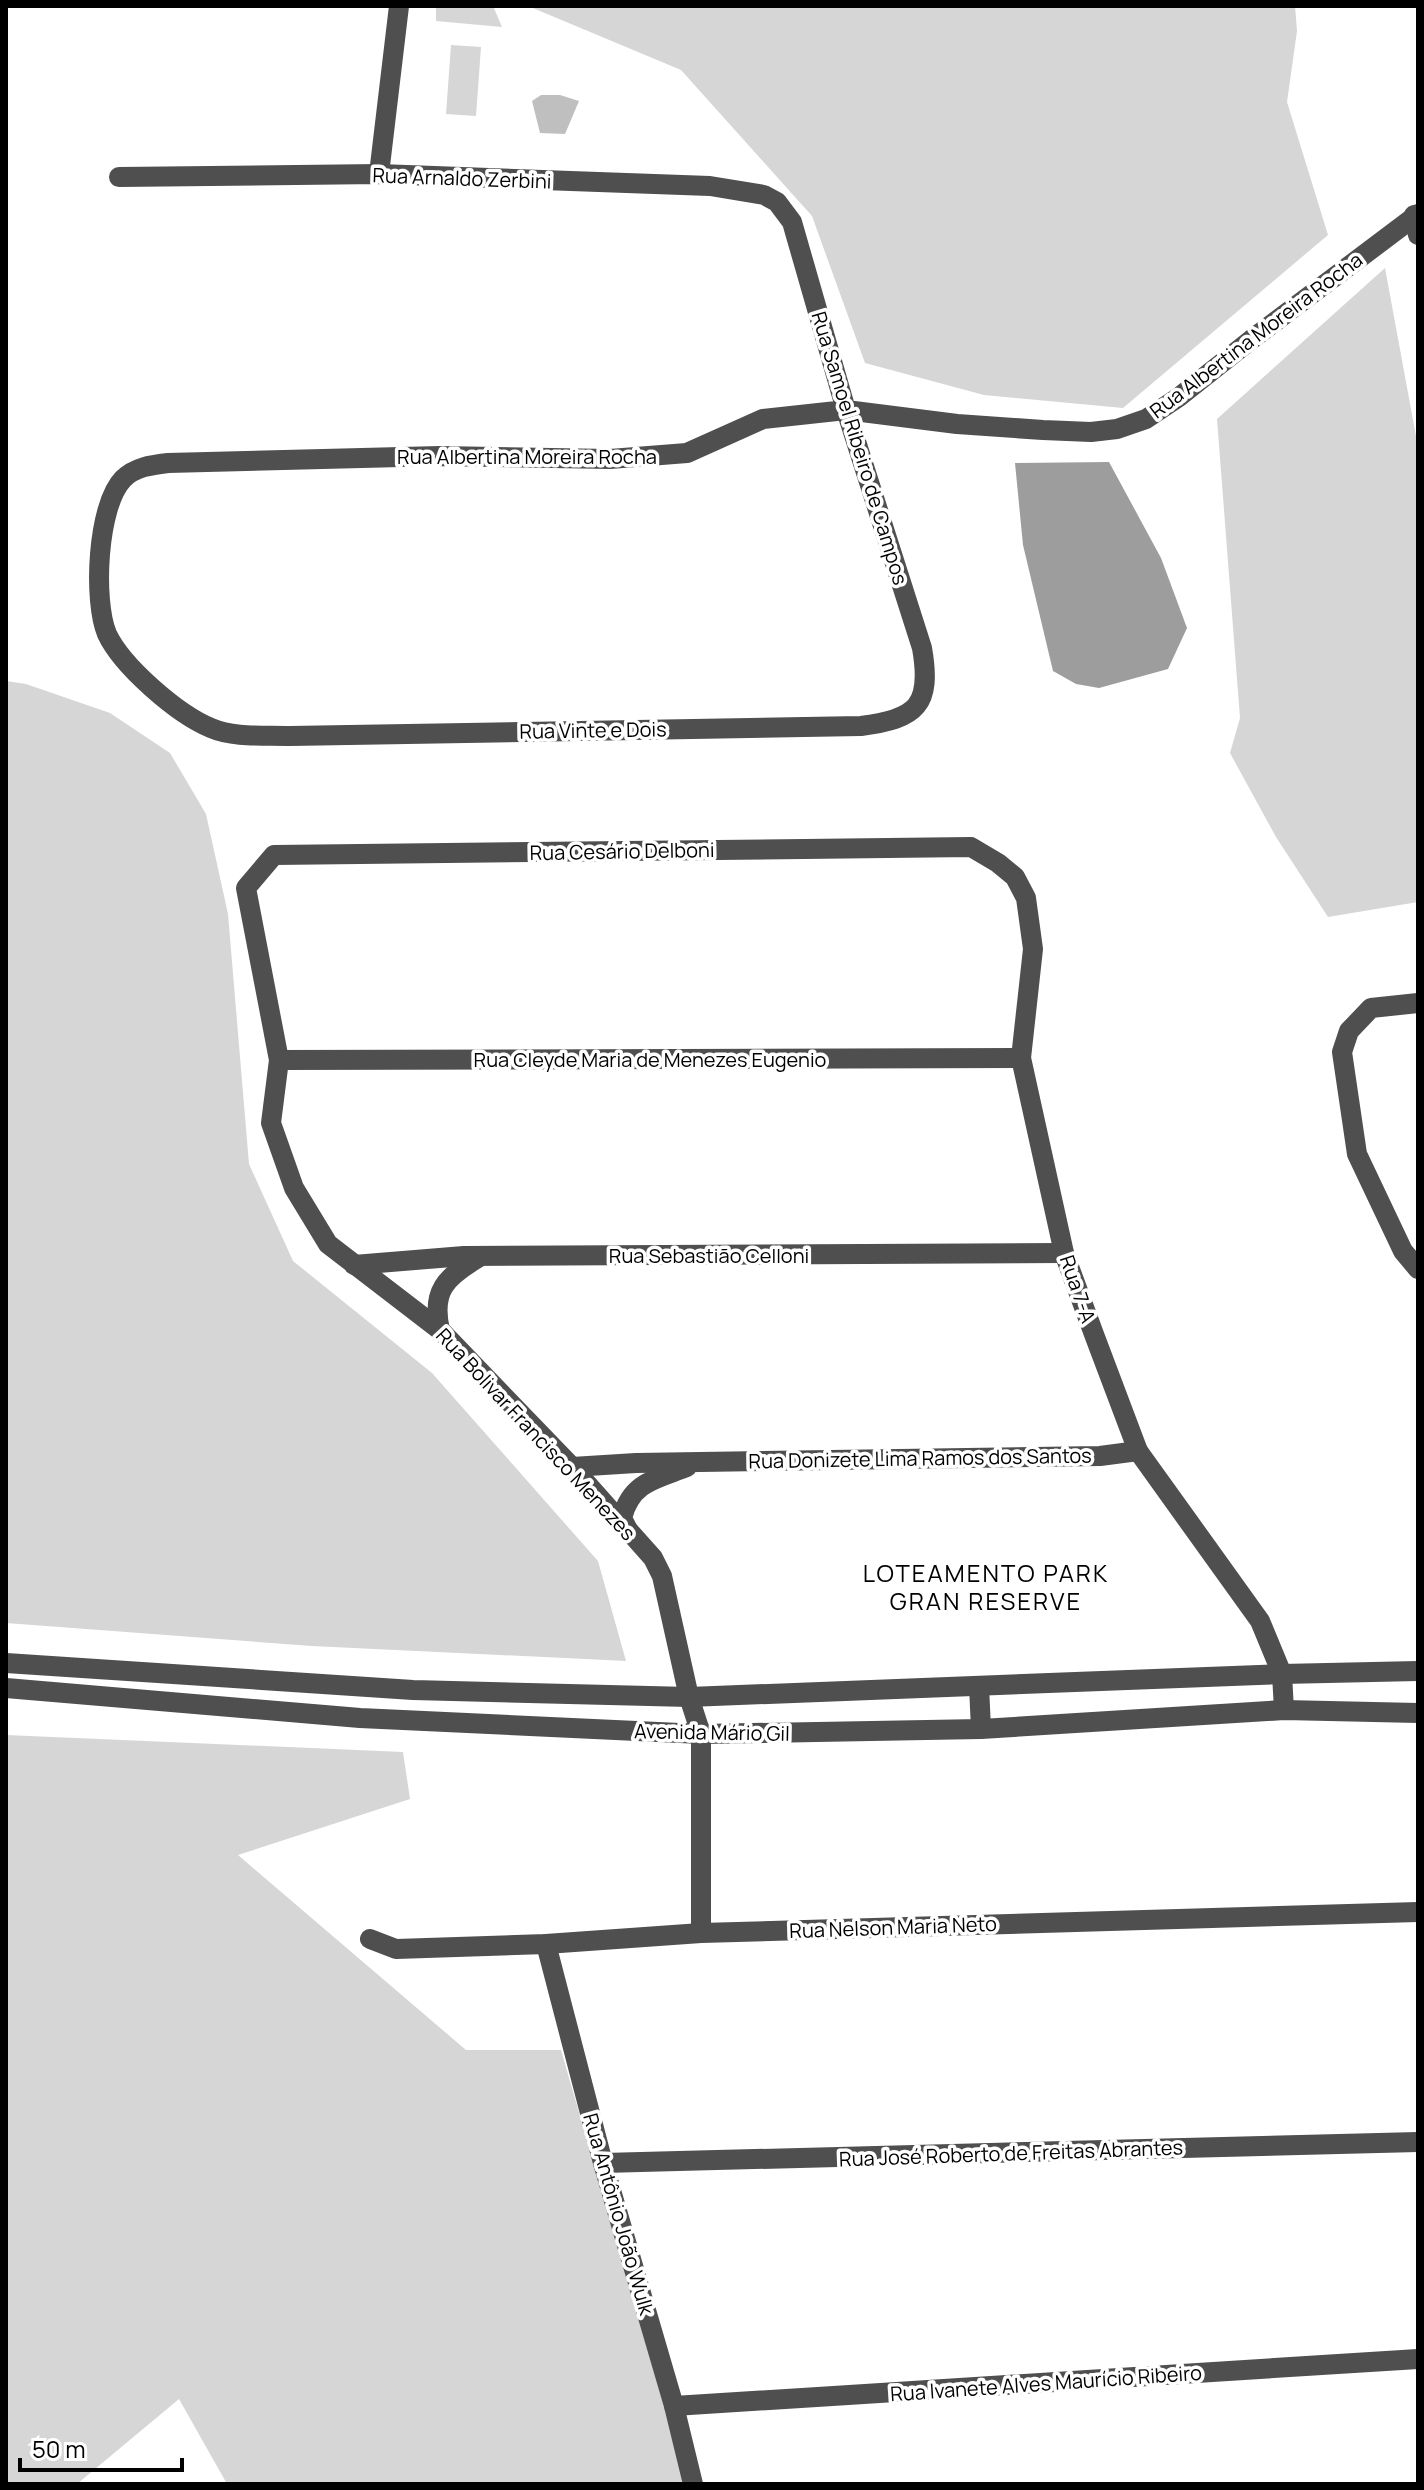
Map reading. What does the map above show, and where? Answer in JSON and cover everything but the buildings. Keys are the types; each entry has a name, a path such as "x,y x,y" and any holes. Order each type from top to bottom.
{"street":[{"path":"379,174 399,6"},
{"name":"Rua Arnaldo Zerbini","path":"119,177 379,174 710,186 764,195 777,202 792,222"},
{"name":"Rua Albertina Moreira Rocha","path":"229,733 194,720 152,686 123,657 109,637 102,619 98,585 108,508 117,487 130,473 143,467 184,462 440,456 610,459 687,453 763,419 846,410 957,424 1091,432 1117,429 1146,419 1179,397 1252,339 1417,221"},
{"name":"Rua Samoel Ribeiro de Campos","path":"792,222 846,410 919,635 927,673"},
{"name":"Rua Vinte e Dois","path":"229,733 290,736 861,726 885,723 912,712 923,695 927,673"},
{"name":"Rua Cesário Delboni","path":"274,855 971,847"},
{"name":"Rua 7-A","path":"971,847 1015,877 1026,898 1033,949 1021,1058 1064,1253 1138,1451 1260,1621 1282,1674 1284,1710"},
{"name":"Rua Bolivar Francisco Menezes","path":"274,855 246,888 279,1060 271,1123 294,1188 328,1244 440,1330 572,1467 653,1558 662,1576 689,1697 701,1734 701,1933"},
{"path":"1418,1003 1371,1008 1349,1031 1342,1052 1357,1154 1403,1251 1418,1269"},
{"name":"Rua Cleyde Maria de Menezes Eugenio","path":"279,1060 1021,1058"},
{"name":"Rua Sebastião Celloni","path":"354,1265 480,1256 1064,1253"},
{"path":"440,1330 436,1314 438,1298 445,1283 456,1271 480,1256"},
{"name":"Rua Donizete Lima Ramos dos Santos","path":"572,1467 1100,1456 1138,1451"},
{"path":"629,1532 622,1518 626,1503 636,1489 702,1462"},
{"name":"Avenida Mário Gil","path":"6,1663 413,1690 689,1697 1418,1671"},
{"path":"129,1699 131,1672"},
{"path":"979,1686 981,1729"},
{"name":"Avenida Mário Gil","path":"6,1688 411,1721 701,1734 981,1729 1284,1710 1418,1713"},
{"path":"411,1721 413,1690"},
{"name":"Rua Nelson Maria Neto","path":"370,1939 396,1949 546,1944 701,1933 1418,1912"},
{"name":"Rua Antônio João Wulk","path":"546,1944 603,2163 674,2406 693,2484"},
{"name":"Rua José Roberto de Freitas Abrantes","path":"603,2163 1418,2142"},
{"name":"Rua lvanete Alves Maurício Ribeiro","path":"674,2406 1418,2359"}],"shaded area":[{"path":"436,6 493,6 502,27 436,21"},
{"path":"528,6 1295,6 1297,31 1287,102 1328,235 1123,408 984,395 865,363 812,216 681,70"},
{"path":"451,45 481,47 476,116 446,114"},
{"path":"1385,268 1418,447 1418,902 1328,917 1276,837 1230,753 1240,718 1217,419"},
{"path":"1109,462 1161,558 1187,628 1168,669 1099,688 1076,684 1053,671 1023,545 1015,463"},
{"path":"6,681 26,684 110,713 170,753 206,814 228,914 249,1164 293,1261 432,1373 598,1561 626,1661 312,1646 6,1623"},
{"path":"6,1735 403,1752 410,1799 238,1855 466,2050 561,2050 686,2484 227,2484 179,2399 77,2484 6,2484"}],"district":[{"name":"LOTEAMENTO PARK GRAN RESERVE","path":"986,1586"}]}
